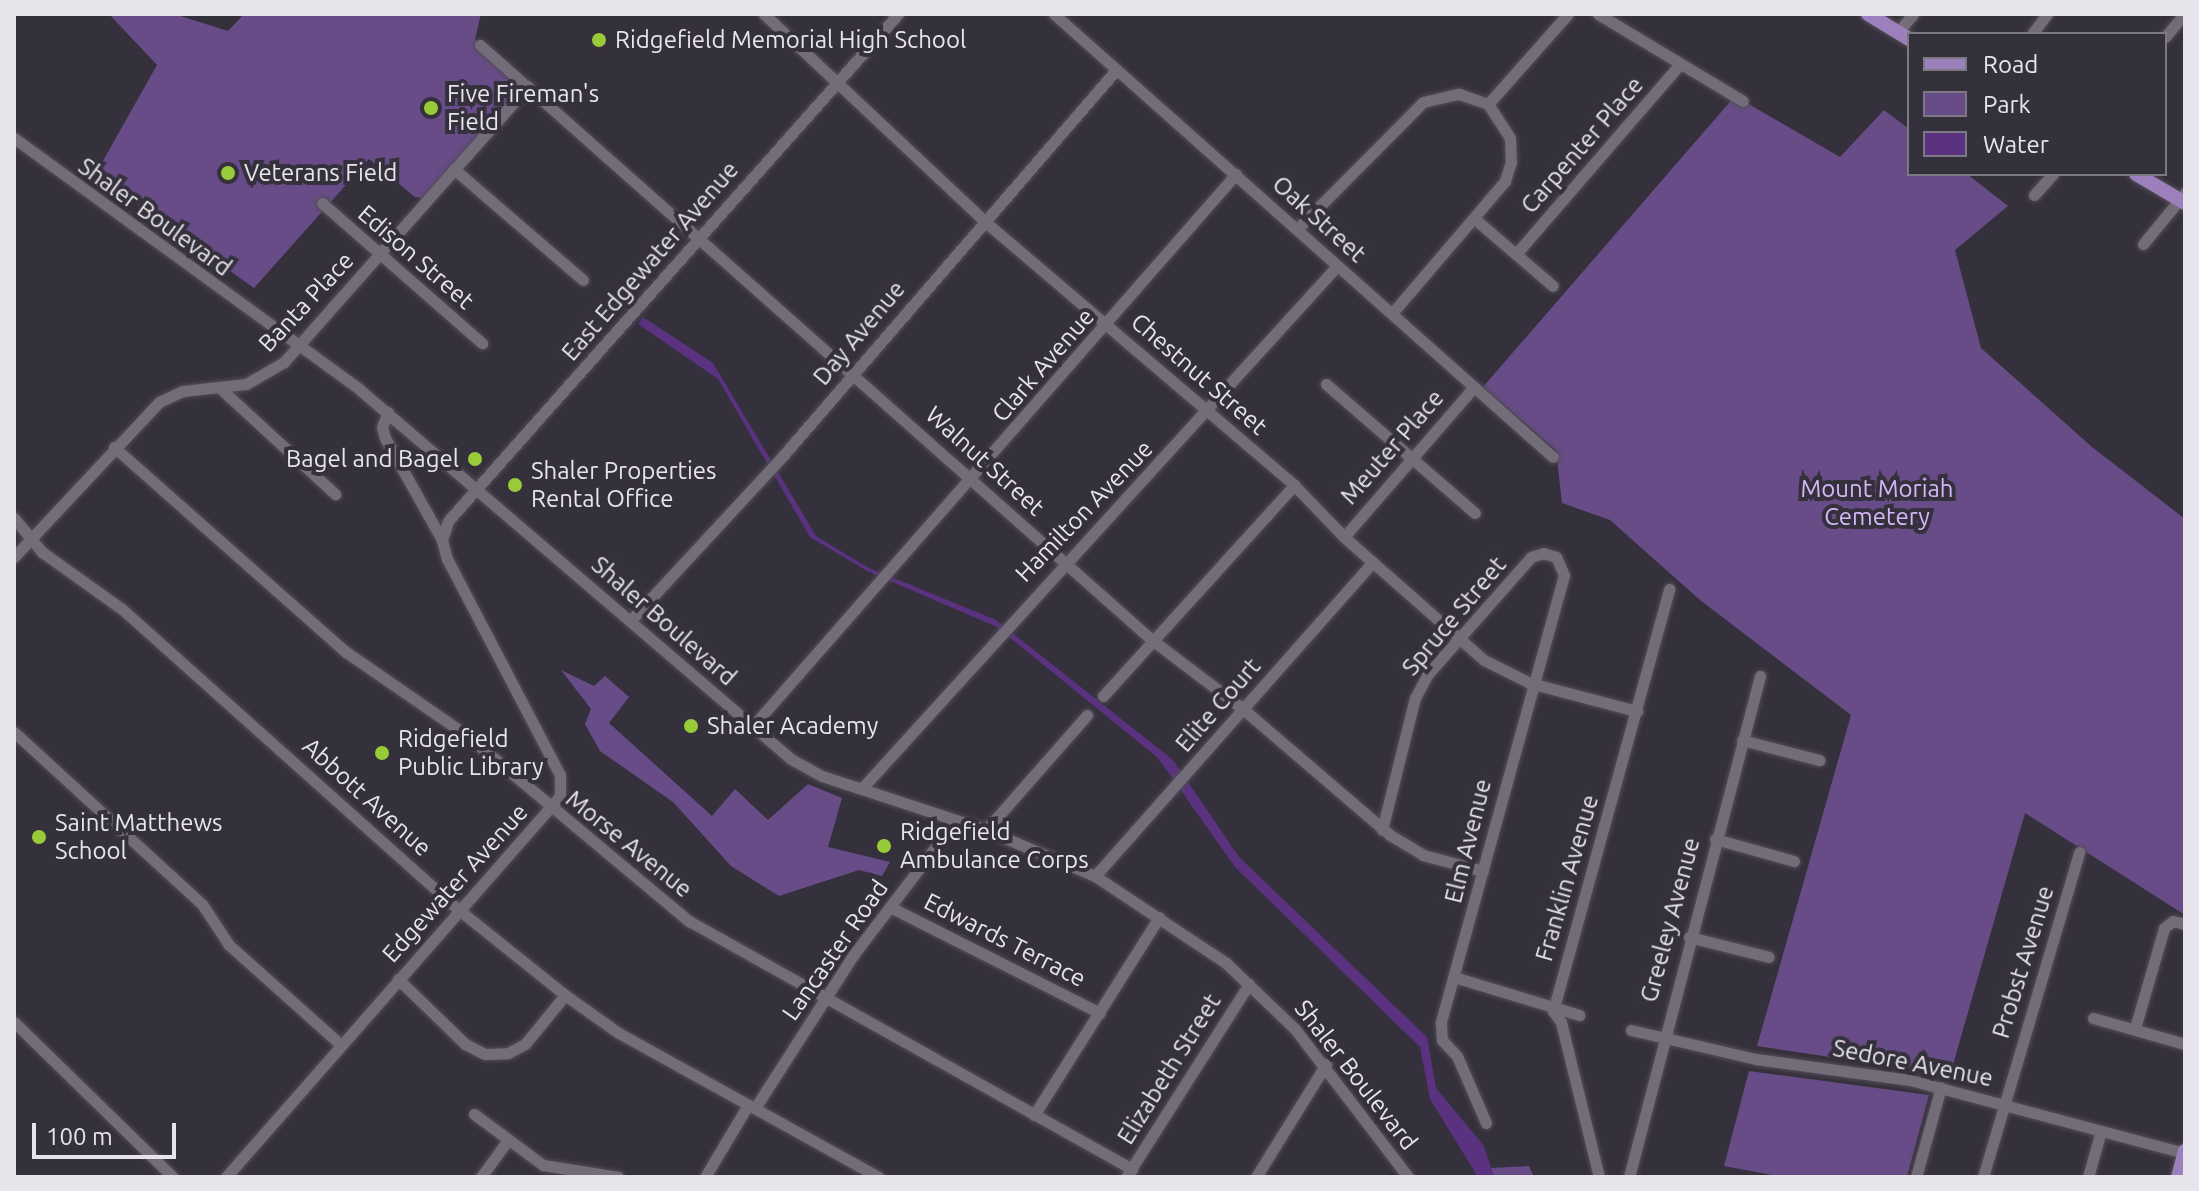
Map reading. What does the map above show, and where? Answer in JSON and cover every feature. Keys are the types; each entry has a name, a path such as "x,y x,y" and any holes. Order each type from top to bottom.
{"main road":[{"path":"1868,14 1904,35"},
{"path":"2140,176 2183,199"},
{"path":"2178,1177 2185,1152"}],"street":[{"name":"Chestnut Street","path":"764,14 983,220 1109,324 1294,485 1344,537 1484,660 1530,683 1637,711"},
{"name":"East Edgewater Avenue","path":"442,540 448,521 478,486 898,14"},
{"name":"Oak Street","path":"1054,14 1553,457"},
{"path":"1488,104 1568,14"},
{"path":"1598,14 1743,101"},
{"path":"1904,35 1913,14"},
{"path":"2034,32 2047,14"},
{"path":"2167,35 2184,14"},
{"name":"Walnut Street","path":"480,45 973,478 1152,640 1243,709 1382,830 1423,855 1483,871"},
{"name":"Carpenter Place","path":"1516,254 1680,64"},
{"name":"Day Avenue","path":"630,621 781,458 983,220 1116,70"},
{"name":"Banta Place","path":"14,557 114,447 170,396 197,388 222,390 259,379 298,347 528,86"},
{"path":"1298,228 1423,102 1459,94 1488,104 1510,138 1511,162 1499,192 1393,312"},
{"name":"Shaler Boulevard","path":"14,138 388,412 478,486 752,727 822,776 864,786 986,830 1095,876 1159,917 1249,984 1326,1064 1408,1177"},
{"path":"454,169 583,280"},
{"name":"Clark Avenue","path":"752,727 1109,324 1236,174"},
{"path":"2034,195 2051,176"},
{"path":"2143,244 2183,199"},
{"name":"Edison Street","path":"322,203 482,343"},
{"path":"1476,220 1553,286"},
{"name":"Hamilton Avenue","path":"864,786 1002,628 1209,411 1337,266"},
{"path":"1326,384 1475,513"},
{"name":"Meuter Place","path":"1344,537 1474,387"},
{"path":"222,390 335,494"},
{"name":"Edgewater Avenue","path":"226,1177 339,1043 560,796 560,775 447,559 442,540 385,438 382,427 388,412"},
{"name":"Morse Avenue","path":"114,447 346,652 465,734 550,810 689,921 1034,1115 1129,1173"},
{"path":"1103,696 1294,485"},
{"name":"Abbott Avenue","path":"14,518 42,552 122,609 459,910 565,995 617,1032 879,1177"},
{"name":"Spruce Street","path":"1382,830 1415,698 1459,638 1531,557 1550,554 1561,562"},
{"name":"Elite Court","path":"1095,876 1373,562"},
{"name":"Elm Avenue","path":"1486,1123 1440,1032 1530,683 1564,575 1561,562"},
{"name":"Franklin Avenue","path":"1553,1011 1669,589"},
{"name":"Greeley Avenue","path":"1629,1177 1662,1037 1760,676"},
{"path":"986,830 1087,715"},
{"path":"14,732 202,904 229,945 339,1043"},
{"path":"1742,740 1819,760"},
{"name":"Lancaster Road","path":"705,1177 825,998 956,820"},
{"path":"1715,839 1794,861"},
{"name":"Probst Avenue","path":"1983,1177 2079,852"},
{"name":"Edwards Terrace","path":"890,907 1100,1013"},
{"path":"1034,1115 1159,917"},
{"path":"2135,1028 2164,928 2173,921 2185,924"},
{"path":"1689,937 1769,957"},
{"path":"1454,977 1553,1011 1579,1015"},
{"path":"398,979 465,1044 485,1054 508,1053 525,1044 565,995"},
{"name":"Elizabeth Street","path":"1129,1173 1249,984"},
{"path":"1553,1011 1561,1022 1599,1177"},
{"path":"2093,1018 2185,1044"},
{"path":"14,1022 173,1177"},
{"name":"Sedore Avenue","path":"1631,1030 1756,1059 1941,1087 2185,1152"},
{"path":"1256,1177 1326,1064"},
{"path":"1916,1177 1941,1087"},
{"path":"474,1114 543,1165 618,1177"},
{"path":"2088,1177 2101,1131"},
{"path":"481,1177 508,1140"}],"green space":[{"path":"109,14 174,14 228,31 244,14 481,14 475,39 528,86 431,199 415,197 369,159 254,288 95,175 157,65"},
{"name":"Mount Moriah Cemetery","path":"1735,96 1840,157 1884,110 1907,127 1907,176 1970,176 2008,206 1955,250 1981,348 2092,447 2185,519 2185,915 2025,813 1950,1075 1757,1046 1851,715 1700,600 1610,520 1562,503 1556,450 1483,387"},
{"path":"561,670 594,686 605,676 629,697 609,723 712,816 735,789 768,820 808,784 842,798 828,847 890,862 882,876 859,870 779,896 731,866 673,802 600,751 585,724 591,709"},
{"path":"1749,1071 1929,1095 1907,1177 1782,1177 1724,1166"},
{"path":"1529,1166 1534,1177 1494,1177 1491,1168"}],"water":[{"path":"643,317 713,363 816,536 867,567 996,620 1173,760 1239,857 1427,1037 1436,1088 1484,1146 1494,1177 1478,1177 1430,1099 1420,1047 1235,867 1158,758 997,627 867,571 810,537 718,379 638,324"}],"place":[{"name":"Ridgefield Memorial High School","path":"599,40"},
{"name":"Five Fireman's Field","path":"431,108"},
{"name":"Veterans Field","path":"228,173"},
{"name":"Bagel and Bagel","path":"475,459"},
{"name":"Shaler Properties Rental Office","path":"515,485"},
{"name":"Shaler Academy","path":"691,726"},
{"name":"Ridgefield Public Library","path":"382,753"},
{"name":"Saint Matthews School","path":"39,837"},
{"name":"Ridgefield Ambulance Corps","path":"884,846"}]}
